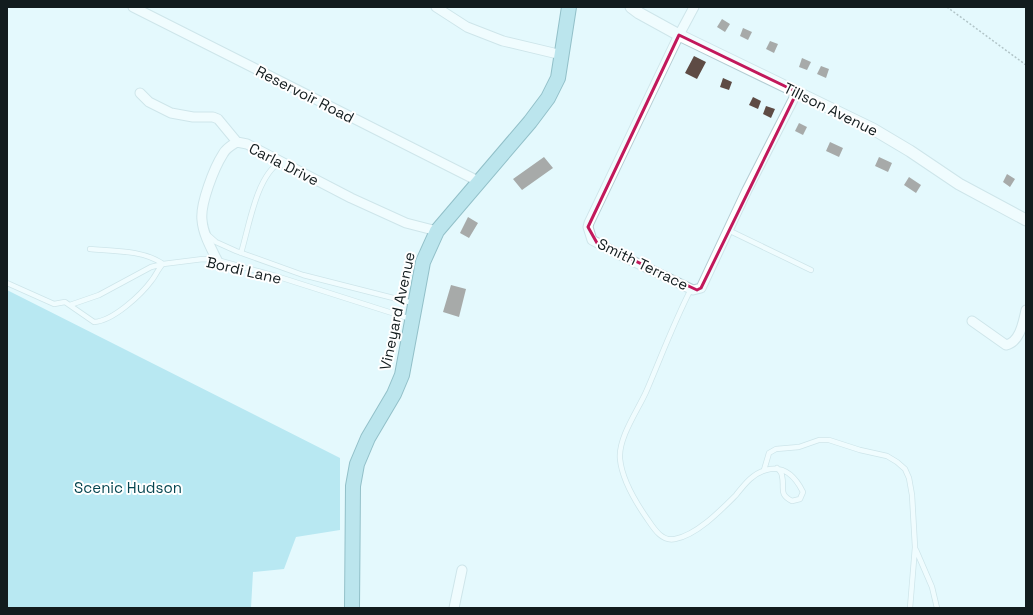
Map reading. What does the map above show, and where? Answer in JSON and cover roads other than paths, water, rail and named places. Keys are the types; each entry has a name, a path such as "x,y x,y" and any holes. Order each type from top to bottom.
{"main road":[{"name":"Vineyard Avenue","path":"352,608 353,486 357,464 368,438 400,381 422,262 437,231 530,122 548,98 558,78 569,7"}],"street":[{"name":"Reservoir Road","path":"133,7 478,182"},
{"path":"436,7 467,27 503,41 562,55"},
{"name":"Tillson Avenue","path":"630,7 679,35 892,140 959,184 1026,220"},
{"name":"Smith Terrace","path":"694,7 679,35 639,121 601,195 588,227 592,240 691,289 697,290 701,288 728,230 797,92"},
{"name":"Carla Drive","path":"140,94 149,102 171,113 193,117 213,117 218,119 237,142 247,144 351,198 406,223 437,231"},
{"path":"217,260 205,233 202,221 202,208 206,192 223,154 231,145 237,142"},
{"path":"972,321 1006,345 1011,344 1017,339 1026,310"},
{"path":"454,608 462,570"}],"lane":[{"path":"241,253 252,212 260,191 273,166 280,162"},
{"path":"728,230 811,270"},
{"path":"205,233 216,242 241,253 303,275 415,303"},
{"path":"7,283 54,304 65,302 94,322 112,316 140,294 163,264 157,260 138,255 90,249"},
{"name":"Bordi Lane","path":"70,305 99,295 151,267 203,259 217,260 276,276 412,319"},
{"path":"691,289 676,318 646,392 625,434 620,458 624,476 644,514 656,531 666,539 673,540 683,537 701,526 721,510 751,478 764,470 777,468 790,474 798,482 803,492 800,499 792,501 787,498 781,489 782,476 777,468"},
{"path":"764,470 769,453 772,451 776,449 799,447 819,440 829,440 860,450 887,456 905,469 909,478 912,495 915,547 910,608"},
{"path":"915,547 932,587 937,608"}],"park label":[{"name":"Scenic Hudson","path":"128,487"}]}
